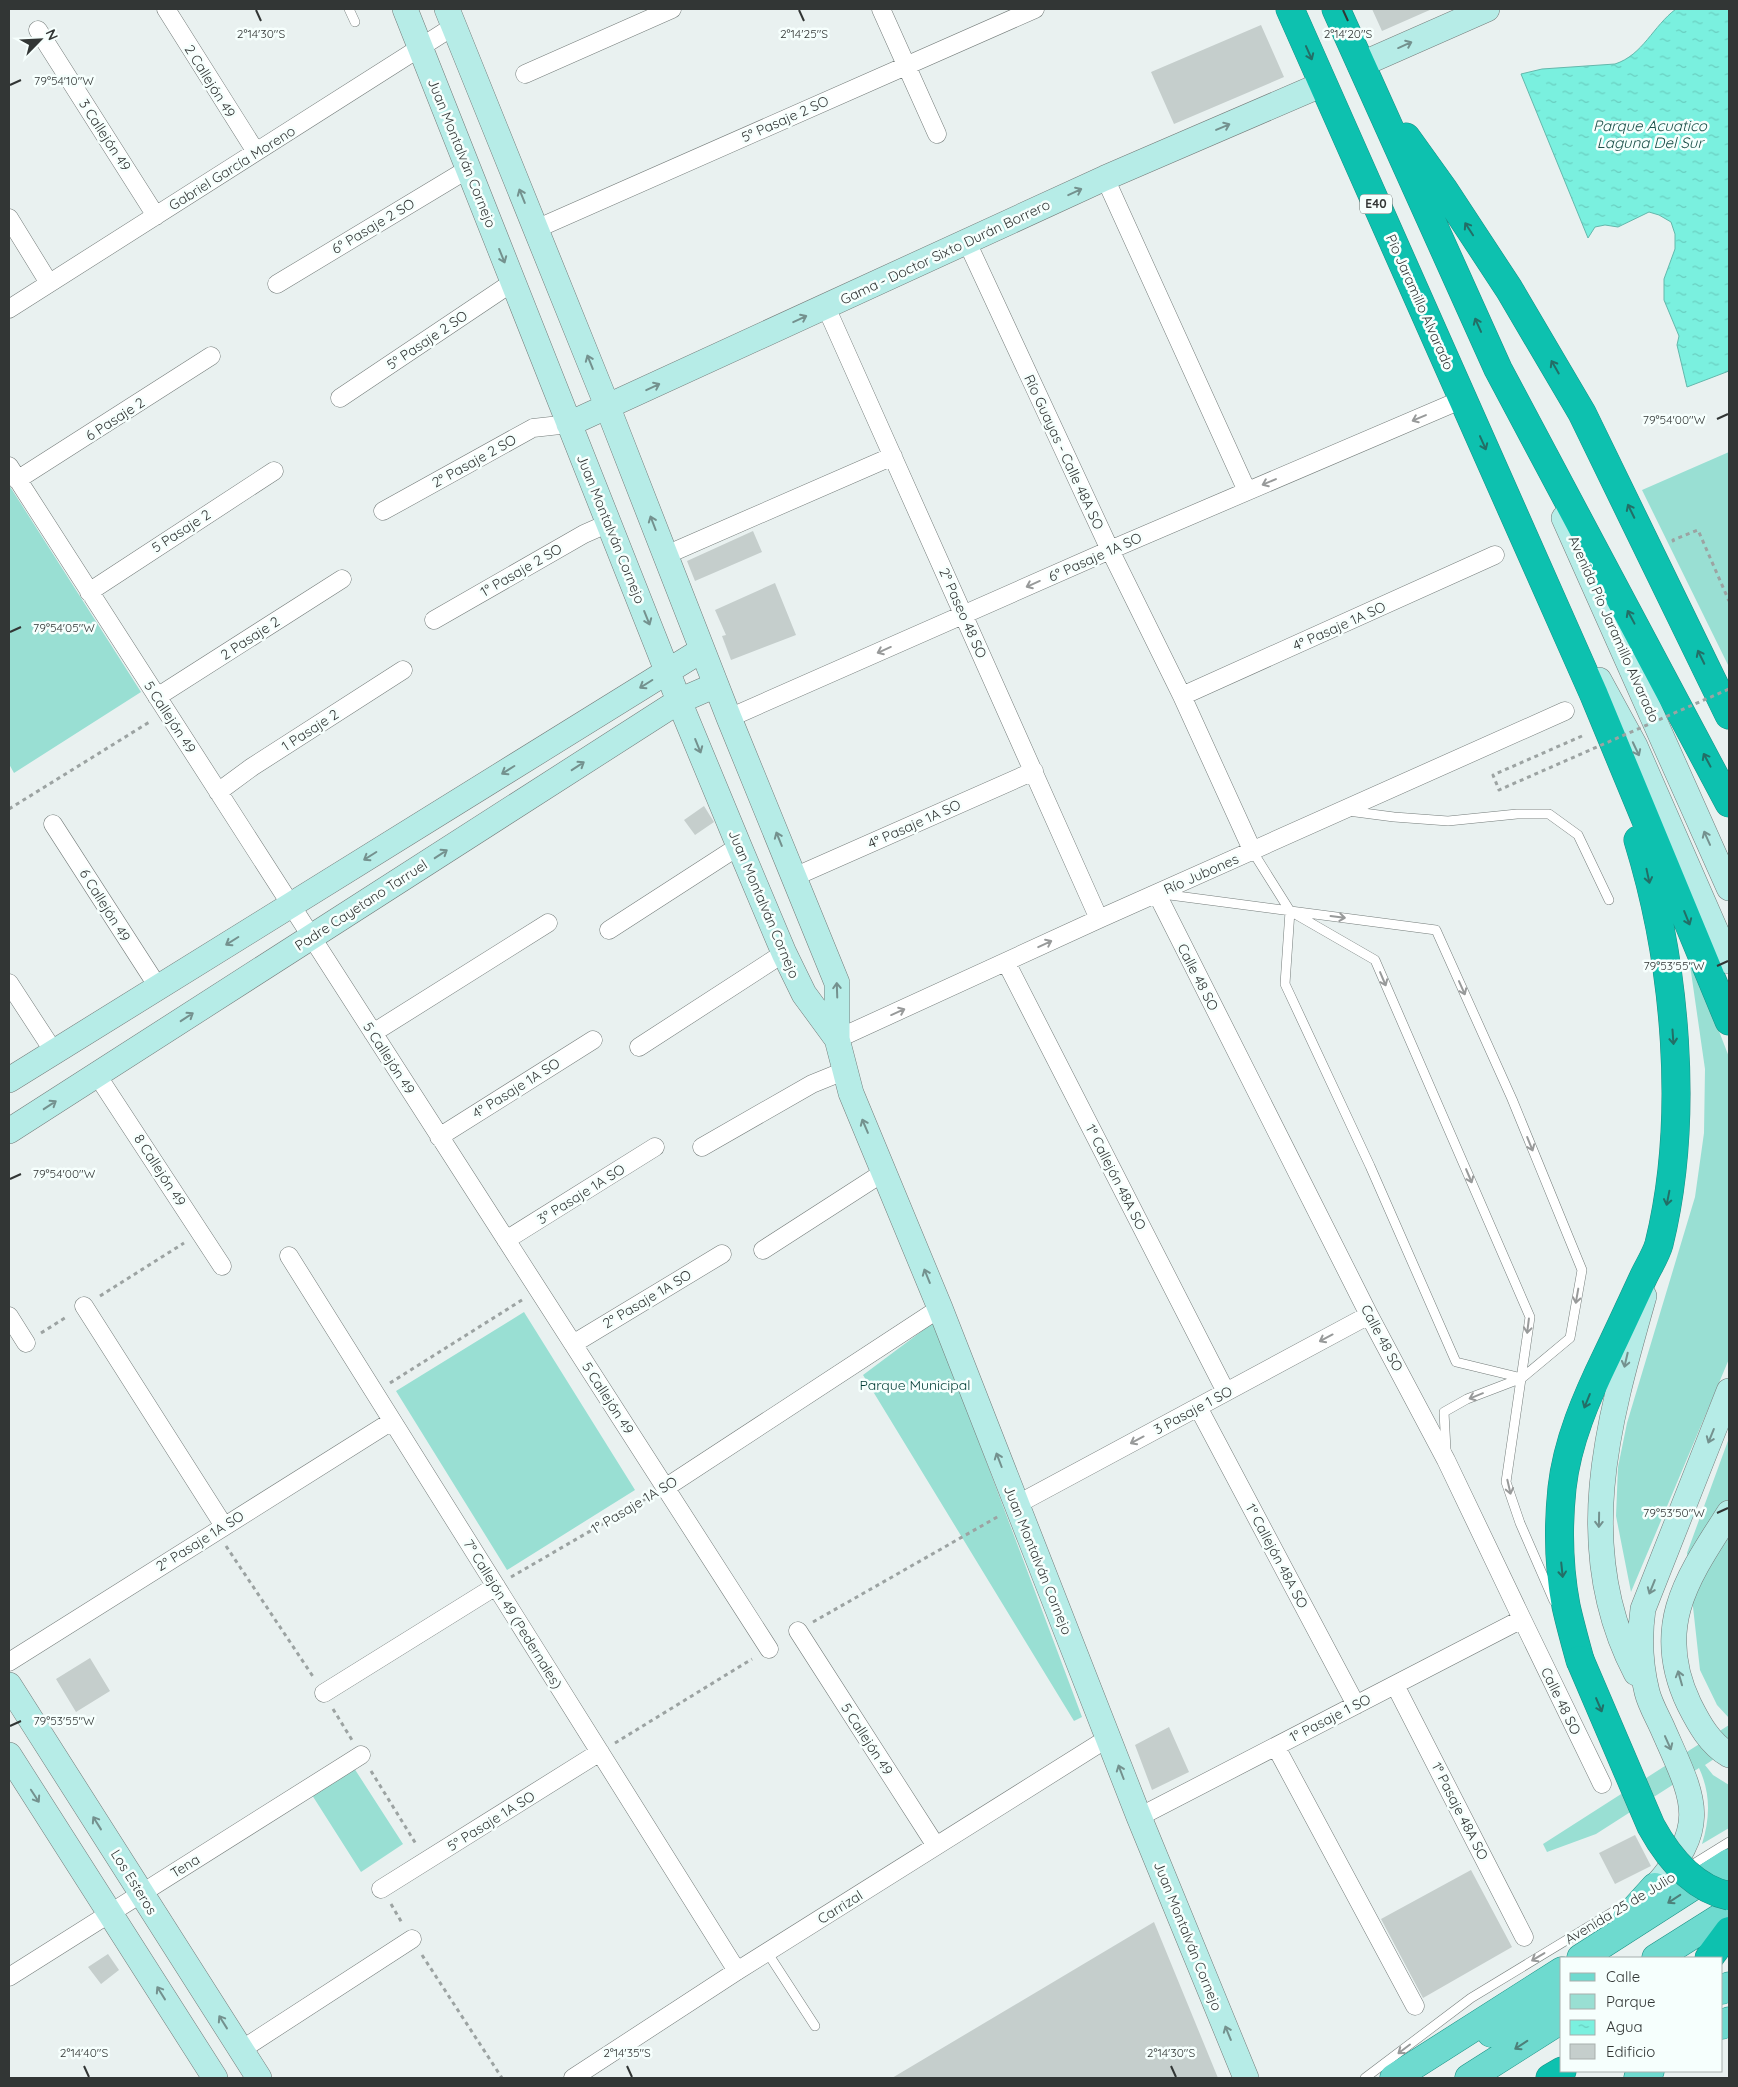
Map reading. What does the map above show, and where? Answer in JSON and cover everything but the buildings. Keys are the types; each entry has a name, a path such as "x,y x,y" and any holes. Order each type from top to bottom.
{"highway":[{"name":"Pío Jaramillo Alvarado","path":"1290,9 1594,695"},
{"path":"1336,9 1498,369 1729,803"},
{"path":"1366,77 1509,288 1582,413 1727,701"},
{"path":"1594,695 1729,1021"},
{"path":"1594,695 1646,865 1659,925 1668,983 1676,1083 1676,1136 1670,1188 1659,1246 1585,1404 1571,1444 1562,1486 1561,1562 1566,1606 1580,1660 1651,1826 1661,1845 1676,1865 1691,1878 1729,1896"},
{"path":"1709,1957 1729,1931"}],"main road":[{"name":"Avenida 25 de Julio","path":"1592,1952 1729,1863"},
{"path":"1592,1952 1655,1887"},
{"path":"1664,1952 1729,1912"},
{"path":"1664,1952 1729,1922"},
{"path":"1394,2078 1560,1972"},
{"path":"1394,2078 1560,2001"},
{"path":"1469,2078 1560,2019"}],"street":[{"name":"2 Callejón 49","path":"166,9 256,152"},
{"name":"Juan Montalván Cornejo","path":"405,9 679,701 739,846 804,994 837,1039"},
{"path":"525,74 672,9"},
{"path":"881,9 937,134"},
{"name":"5° Pasaje 2 SO","path":"536,229 1035,9"},
{"path":"1366,77 1487,9"},
{"name":"Gabriel García Moreno","path":"9,309 420,48 451,17"},
{"name":"Juan Montalván Cornejo","path":"451,17 608,408 729,718 837,983 837,1039 851,1093 940,1308 1139,1817 1246,2078"},
{"name":"3 Callejón 49","path":"38,30 156,216"},
{"name":"Gama - Doctor Sixto Durán Borrero","path":"569,424 608,408 1105,178 1323,84"},
{"name":"6° Pasaje 2 SO","path":"278,284 468,169"},
{"path":"1105,178 1247,491"},
{"path":"9,218 49,283"},
{"name":"Río Guayas - Calle 48A SO","path":"967,242 1110,550 1182,696 1253,852"},
{"name":"5° Pasaje 2 SO","path":"340,398 513,282"},
{"name":"2° Paseo 48 SO","path":"826,307 1099,919"},
{"name":"6 Pasaje 2","path":"13,473 211,356"},
{"name":"Avenida Pío Jaramillo Alvarado","path":"1498,369 1728,885"},
{"name":"6° Pasaje 1A SO","path":"729,718 1110,550 1464,399"},
{"name":"2° Pasaje 2 SO","path":"383,511 533,428 569,424"},
{"path":"666,555 894,456"},
{"name":"5 Pasaje 2","path":"90,592 274,471"},
{"name":"5 Callejón 49","path":"13,473 768,1649"},
{"name":"1° Pasaje 2 SO","path":"434,620 584,534 609,523"},
{"name":"4° Pasaje 1A SO","path":"1182,696 1495,555"},
{"path":"1538,568 1635,746 1729,961"},
{"name":"2 Pasaje 2","path":"162,704 342,579"},
{"path":"9,1080 702,650"},
{"name":"1 Pasaje 2","path":"218,792 252,767 403,670"},
{"name":"Padre Cayetano Tarruel","path":"9,1131 679,701 716,685"},
{"name":"Río Jubones","path":"837,1039 1099,919 1565,712"},
{"name":"4° Pasaje 1A SO","path":"794,877 1034,771"},
{"name":"6 Callejón 49","path":"53,824 158,987"},
{"path":"609,930 739,846"},
{"name":"Calle 48 SO","path":"1157,894 1369,1315 1446,1460 1602,1784"},
{"path":"373,1033 548,923"},
{"path":"639,1047 784,952"},
{"name":"1° Callejón 48A SO","path":"1006,962 1226,1392"},
{"path":"9,983 54,1052"},
{"name":"4° Pasaje 1A SO","path":"440,1137 593,1040"},
{"path":"702,1147 812,1084 844,1071"},
{"name":"8 Callejón 49","path":"97,1074 222,1266"},
{"name":"3° Pasaje 1A SO","path":"506,1240 655,1147"},
{"path":"764,1250 884,1172"},
{"path":"1655,1887 1673,1866 1684,1849 1690,1834 1691,1799 1686,1782 1619,1632 1606,1586 1601,1559 1599,1524 1605,1452 1628,1350 1659,1246"},
{"name":"2° Pasaje 1A SO","path":"573,1344 722,1254"},
{"name":"7° Callejón 49 (Pedernales)","path":"289,1256 737,1971"},
{"path":"84,1306 224,1526"},
{"name":"1° Pasaje 1A SO","path":"665,1488 940,1308"},
{"name":"3 Pasaje 1 SO","path":"1016,1505 1369,1315"},
{"path":"9,1316 26,1342"},
{"path":"1647,1694 1641,1657 1640,1631 1643,1609 1729,1391"},
{"name":"1° Callejón 48A SO","path":"1198,1407 1356,1705"},
{"name":"2° Pasaje 1A SO","path":"9,1662 392,1421"},
{"path":"1729,1513 1684,1588 1674,1625 1674,1650 1678,1675 1692,1711 1708,1737 1729,1755"},
{"path":"324,1693 496,1586"},
{"name":"1° Pasaje 1 SO","path":"1139,1817 1522,1620"},
{"name":"5 Callejón 49","path":"798,1631 936,1846"},
{"name":"Los Esteros","path":"9,1685 259,2078"},
{"name":"1° Pasaje 48A SO","path":"1395,1685 1524,1937"},
{"name":"Carrizal","path":"573,2078 766,1952 1108,1738"},
{"path":"1276,1746 1415,2006"},
{"name":"5° Pasaje 1A SO","path":"381,1889 600,1752"},
{"path":"9,1755 215,2078"},
{"name":"Tena","path":"9,1977 361,1756"},
{"path":"241,2050 412,1939"}],"lane":[{"path":"349,9 355,22"},
{"path":"1345,810 1394,818 1448,822 1517,814 1549,814 1578,835 1610,900"},
{"path":"1253,852 1290,911 1375,960 1530,1317 1506,1482 1520,1523 1580,1660"},
{"path":"1157,894 1436,930 1512,1098 1582,1270 1570,1338 1522,1378 1467,1399 1444,1412 1446,1460"},
{"path":"1290,911 1285,984 1370,1166 1456,1362 1522,1378"},
{"name":"Avenida 25 de Julio","path":"1365,2078 1471,1998 1729,1842"},
{"path":"766,1952 815,2026"}],"path":[{"path":"1677,549 1673,540 1698,530 1729,601"},
{"path":"1582,736 1493,776 1499,790 1727,701"},
{"path":"9,808 162,704"},
{"path":"26,1342 201,1233"},
{"path":"374,1392 538,1290"},
{"name":"1° Pasaje 1A SO","path":"496,1586 665,1488"},
{"path":"381,1889 502,2078"}],"green space":[{"path":"1729,452 1729,667 1642,490"},
{"path":"9,485 141,692 14,773 9,764"},
{"path":"1688,951 1729,1057 1729,1359 1631,1592 1616,1516 1618,1467 1627,1423 1695,1197 1704,1133 1705,1069"},
{"path":"524,1312 635,1490 507,1570 396,1391"},
{"name":"Parque Municipal","path":"934,1322 1082,1717 1074,1721 863,1375"},
{"path":"1729,1438 1729,1718 1717,1705 1700,1670 1687,1553"},
{"path":"1729,1725 1729,1749 1705,1765 1713,1775 1729,1785 1729,1828 1702,1844 1707,1825 1708,1806 1706,1787 1699,1768 1596,1834 1547,1852 1543,1844"},
{"path":"354,1768 403,1844 361,1872 312,1795"}],"water":[{"name":"Parque Acuatico Laguna Del Sur","path":"1676,9 1729,9 1729,371 1687,387 1677,345 1679,336 1664,300 1664,279 1675,249 1675,234 1671,222 1649,212 1618,227 1605,225 1595,227 1588,238 1521,74 1542,69 1615,64 1625,60 1641,47"}]}
